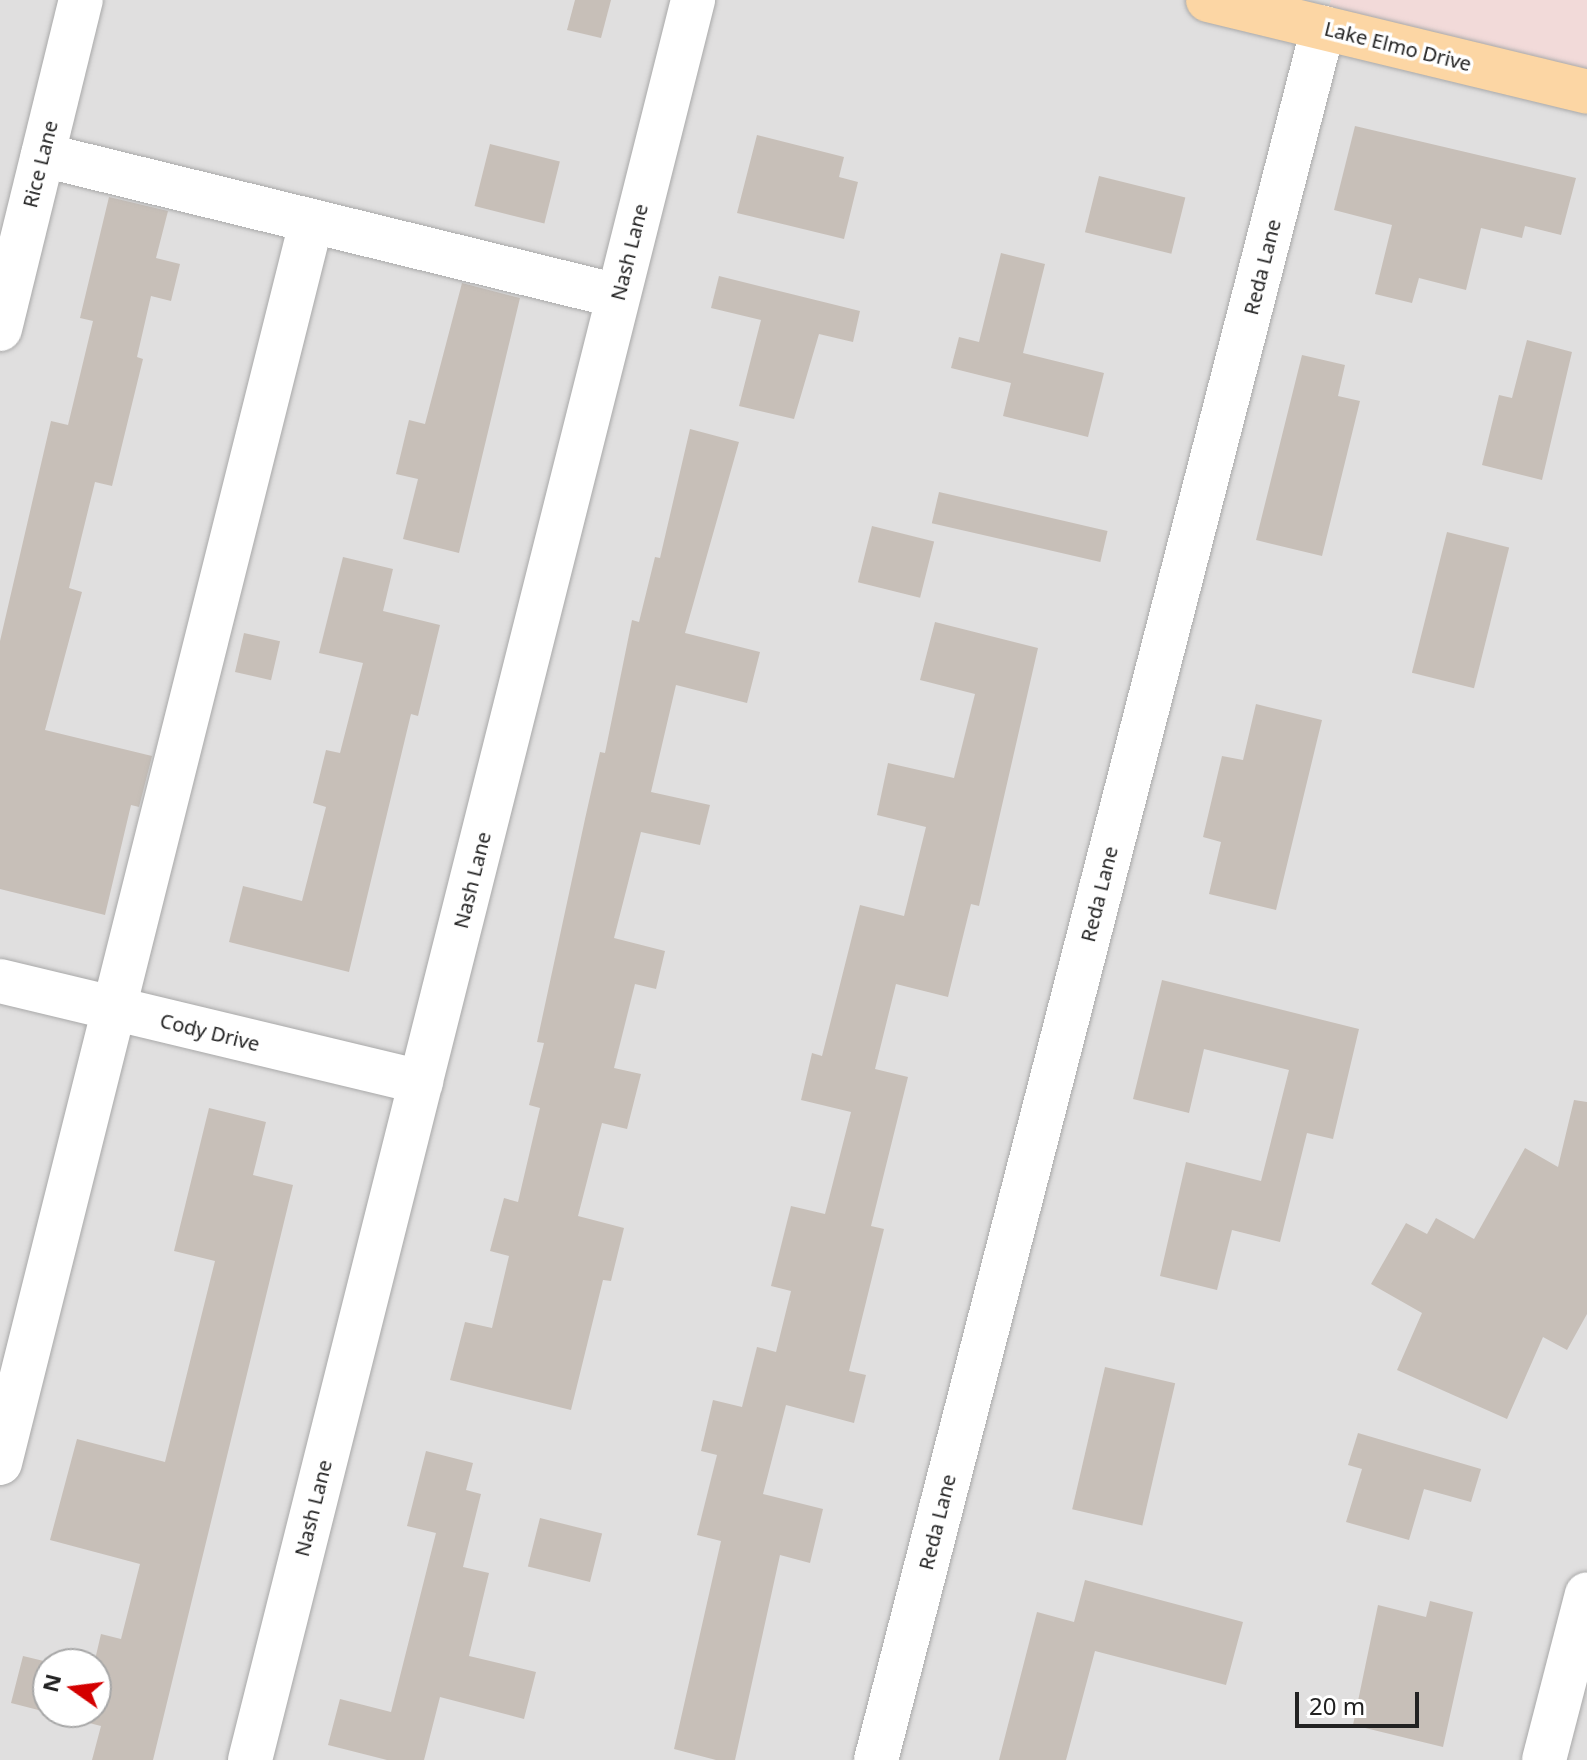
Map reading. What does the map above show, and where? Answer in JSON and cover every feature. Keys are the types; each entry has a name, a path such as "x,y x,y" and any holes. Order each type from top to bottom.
{"main road":[{"name":"Lake Elmo Drive","path":"1208,0 1587,92"}],"street":[{"name":"Rice Lane","path":"0,329 81,0"},
{"name":"Nash Lane","path":"250,1760 693,0"},
{"name":"Reda Lane","path":"876,1760 1323,28"},
{"path":"43,155 618,296"},
{"path":"0,1463 311,223"},
{"name":"Cody Drive","path":"0,981 421,1082"},
{"path":"1544,1760 1587,1594"}],"shaded area":[{"path":"0,0 1331,0 1323,28 1587,92 1587,1760 0,1760"},
{"path":"1331,0 1587,0 1587,92 1323,28"}],"building":[{"path":"575,0 611,0 601,38 567,30"},
{"path":"1355,126 1576,178 1561,235 1525,226 1522,238 1481,228 1466,290 1419,278 1412,303 1375,294 1392,225 1334,210"},
{"path":"757,135 844,157 839,177 858,182 844,239 737,213"},
{"path":"490,144 560,161 544,224 475,206"},
{"path":"1099,176 1185,198 1171,254 1085,232"},
{"path":"109,197 168,211 156,258 180,264 171,301 151,296 137,357 143,359 112,486 95,482 69,588 82,592 45,730 152,756 139,807 131,805 105,915 0,889 0,641 51,421 68,425 93,321 80,318"},
{"path":"1001,253 1045,264 1023,353 1104,373 1088,437 1003,416 1011,383 951,368 959,337 979,342"},
{"path":"719,276 860,311 853,342 819,334 794,419 739,406 761,320 711,308"},
{"path":"462,283 520,298 459,553 403,539 418,479 396,474 409,420 425,424"},
{"path":"1527,340 1572,352 1542,480 1482,465 1499,395 1512,398"},
{"path":"1302,355 1345,365 1338,396 1360,401 1322,556 1256,540"},
{"path":"690,429 739,442 685,633 760,652 747,703 676,685 651,792 710,805 700,845 641,832 614,938 665,951 656,989 635,984 614,1068 641,1074 627,1129 602,1123 578,1216 624,1228 611,1281 603,1280 571,1410 450,1380 465,1322 492,1328 509,1256 490,1251 504,1198 518,1202 540,1108 529,1105 544,1043 537,1042 585,819 600,752 605,753 632,620 639,622 655,557 660,558"},
{"path":"939,492 1108,531 1100,562 932,523"},
{"path":"872,526 934,541 920,598 858,582"},
{"path":"1447,532 1509,547 1474,688 1412,673"},
{"path":"343,557 393,569 383,611 440,625 418,716 411,714 349,972 229,942 243,886 302,901 326,807 313,803 326,750 340,753 363,663 319,653"},
{"path":"935,622 1038,648 979,906 971,904 948,997 896,984 875,1069 908,1077 871,1226 884,1229 849,1371 866,1375 854,1423 786,1405 763,1494 823,1509 810,1563 780,1555 735,1760 716,1760 674,1749 721,1541 697,1535 717,1455 701,1451 713,1400 742,1407 757,1347 776,1352 791,1291 771,1286 791,1206 825,1214 851,1112 801,1100 812,1053 822,1056 860,905 904,916 926,827 877,815 888,763 954,778 975,694 920,680"},
{"path":"244,633 280,641 271,680 235,672"},
{"path":"1256,704 1322,720 1276,910 1209,894 1221,842 1203,837 1222,756 1243,760"},
{"path":"1162,980 1359,1029 1333,1139 1307,1133 1280,1242 1232,1230 1217,1290 1160,1276 1186,1162 1261,1181 1289,1070 1204,1049 1189,1113 1133,1099"},
{"path":"1574,1100 1587,1102 1587,1314 1567,1350 1543,1337 1507,1419 1397,1370 1422,1313 1371,1284 1406,1223 1427,1234 1436,1218 1474,1239 1525,1148 1558,1167"},
{"path":"209,1108 266,1122 253,1175 293,1185 153,1760 92,1760 100,1728 112,1728 112,1648 98,1648 101,1634 121,1639 140,1564 50,1540 77,1439 165,1462 215,1261 174,1251"},
{"path":"1105,1367 1175,1383 1142,1525 1072,1509"},
{"path":"1358,1433 1481,1469 1471,1502 1424,1489 1409,1540 1346,1522 1362,1469 1348,1465"},
{"path":"426,1451 473,1463 466,1490 481,1494 463,1567 489,1573 469,1656 536,1672 524,1719 440,1697 424,1760 387,1760 328,1745 340,1699 391,1712 436,1533 407,1526"},
{"path":"540,1518 602,1533 590,1582 528,1567"},
{"path":"1085,1580 1243,1622 1226,1685 1095,1651 1066,1760 999,1760 1037,1612 1074,1622"},
{"path":"1430,1601 1473,1612 1443,1747 1353,1725 1378,1605 1426,1617"},
{"path":"23,1656 32,1658 32,1708 11,1703"}]}
